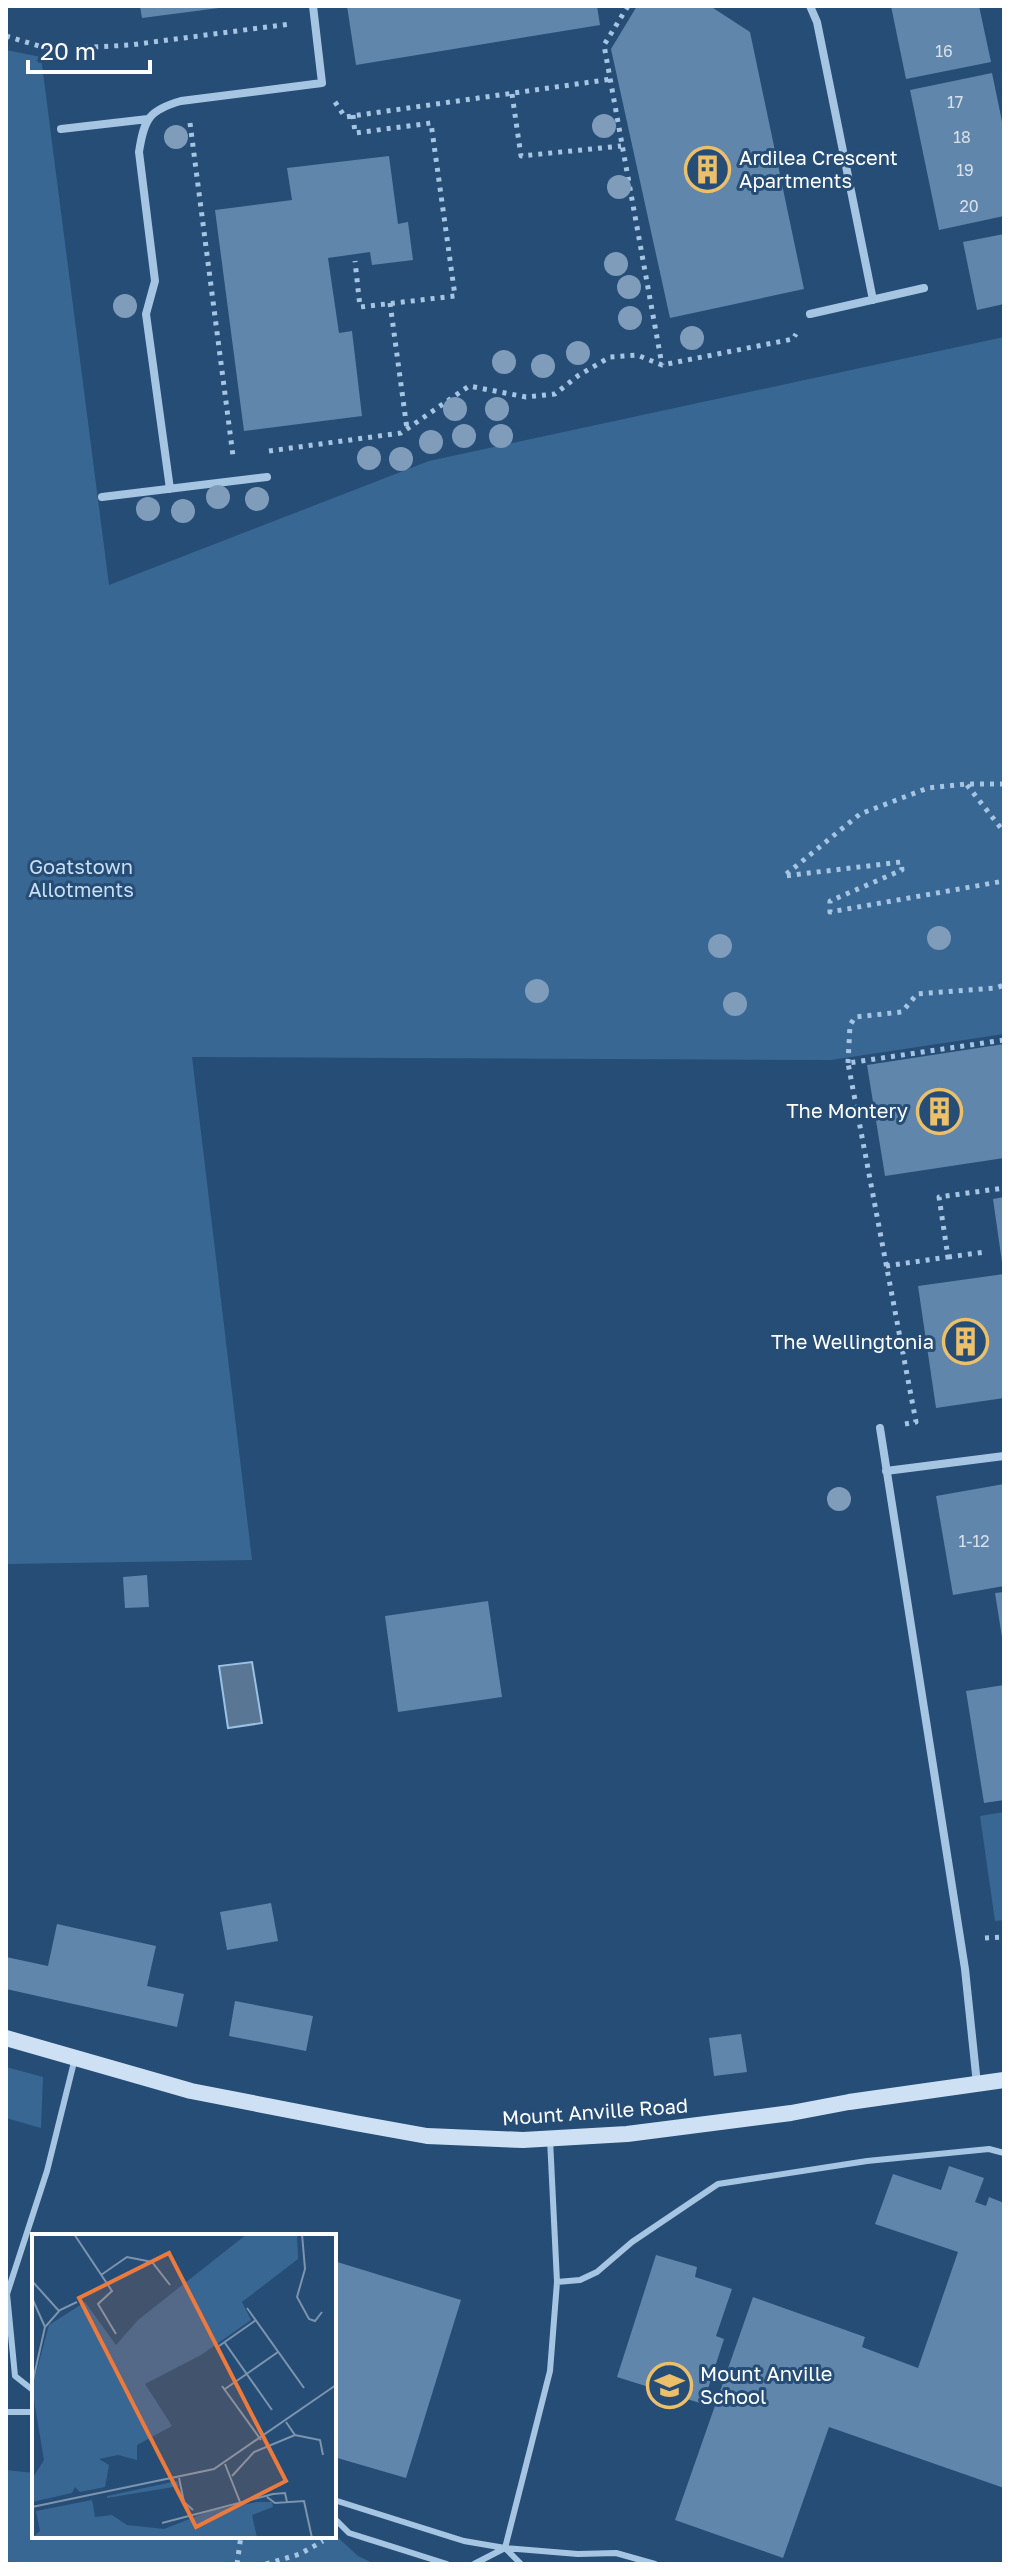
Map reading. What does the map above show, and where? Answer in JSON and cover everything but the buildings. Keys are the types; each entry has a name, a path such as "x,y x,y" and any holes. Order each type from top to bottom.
{"main road":[{"name":"Mount Anville Road","path":"6,2038 191,2091 427,2136 523,2140 627,2134 1004,2080"}],"street":[{"path":"170,489 146,314 155,281 139,152 142,130 161,107 187,100 322,83 313,6"},
{"path":"810,6 817,22 873,300"},
{"path":"61,129 148,119"},
{"path":"810,314 924,288"},
{"path":"102,497 267,477"},
{"path":"880,1428 965,1969 977,2084"},
{"path":"886,1471 1004,1456"}],"lane":[{"path":"32,2389 15,2376 7,2294 47,2171 75,2058"},
{"path":"474,2564 505,2548 550,2371 557,2282 550,2139"},
{"path":"557,2282 580,2280 597,2272 632,2242 718,2184 867,2161 989,2149 1004,2153"},
{"path":"6,2412 32,2412"},
{"path":"336,2501 464,2541 578,2554 616,2553 655,2564"},
{"path":"336,2520 349,2533 447,2564"},
{"path":"505,2548 521,2564"}],"path":[{"path":"628,6 604,45 662,365"},
{"path":"6,36 58,49 130,45 315,21"},
{"path":"345,117 612,79"},
{"path":"512,94 521,156 621,146"},
{"path":"187,100 233,456 249,454"},
{"path":"353,115 355,133 431,123 455,296 360,307 355,261"},
{"path":"390,303 407,429"},
{"path":"264,452 401,433 469,386 526,397 555,394 610,357 637,355 662,365 793,339 810,314"},
{"path":"966,784 1004,832"},
{"path":"1004,784 928,788 860,814 784,876 901,862 902,870 830,901 830,912 1004,881"},
{"path":"880,1428 916,1422 848,1063 850,1025 855,1017 902,1012 917,994 1004,985"},
{"path":"848,1063 1004,1040"},
{"path":"948,1257 939,1197 1004,1188"},
{"path":"886,1266 985,1252"},
{"path":"237,2564 241,2538"},
{"path":"266,2564 300,2554 323,2541"}],"green space":[{"name":"Goatstown Allotments","path":"6,50 41,57 109,585 429,461 1004,337 1004,1034 831,1060 192,1057 252,1560 6,1564"},
{"path":"1004,1812 1004,1920 995,1921 980,1816"},
{"path":"6,2067 43,2077 41,2128 6,2118"},
{"path":"6,2470 32,2473 32,2538 336,2536 358,2556 375,2564 6,2564"}],"shaded area":[{"path":"252,1662 262,1723 228,1728 219,1666"}],"place":[{"name":"Ardilea Crescent Apartments","path":"708,169"},
{"name":"The Montery","path":"939,1111"},
{"name":"The Wellingtonia","path":"965,1342"},
{"name":"Mount Anville School","path":"669,2386"}]}
